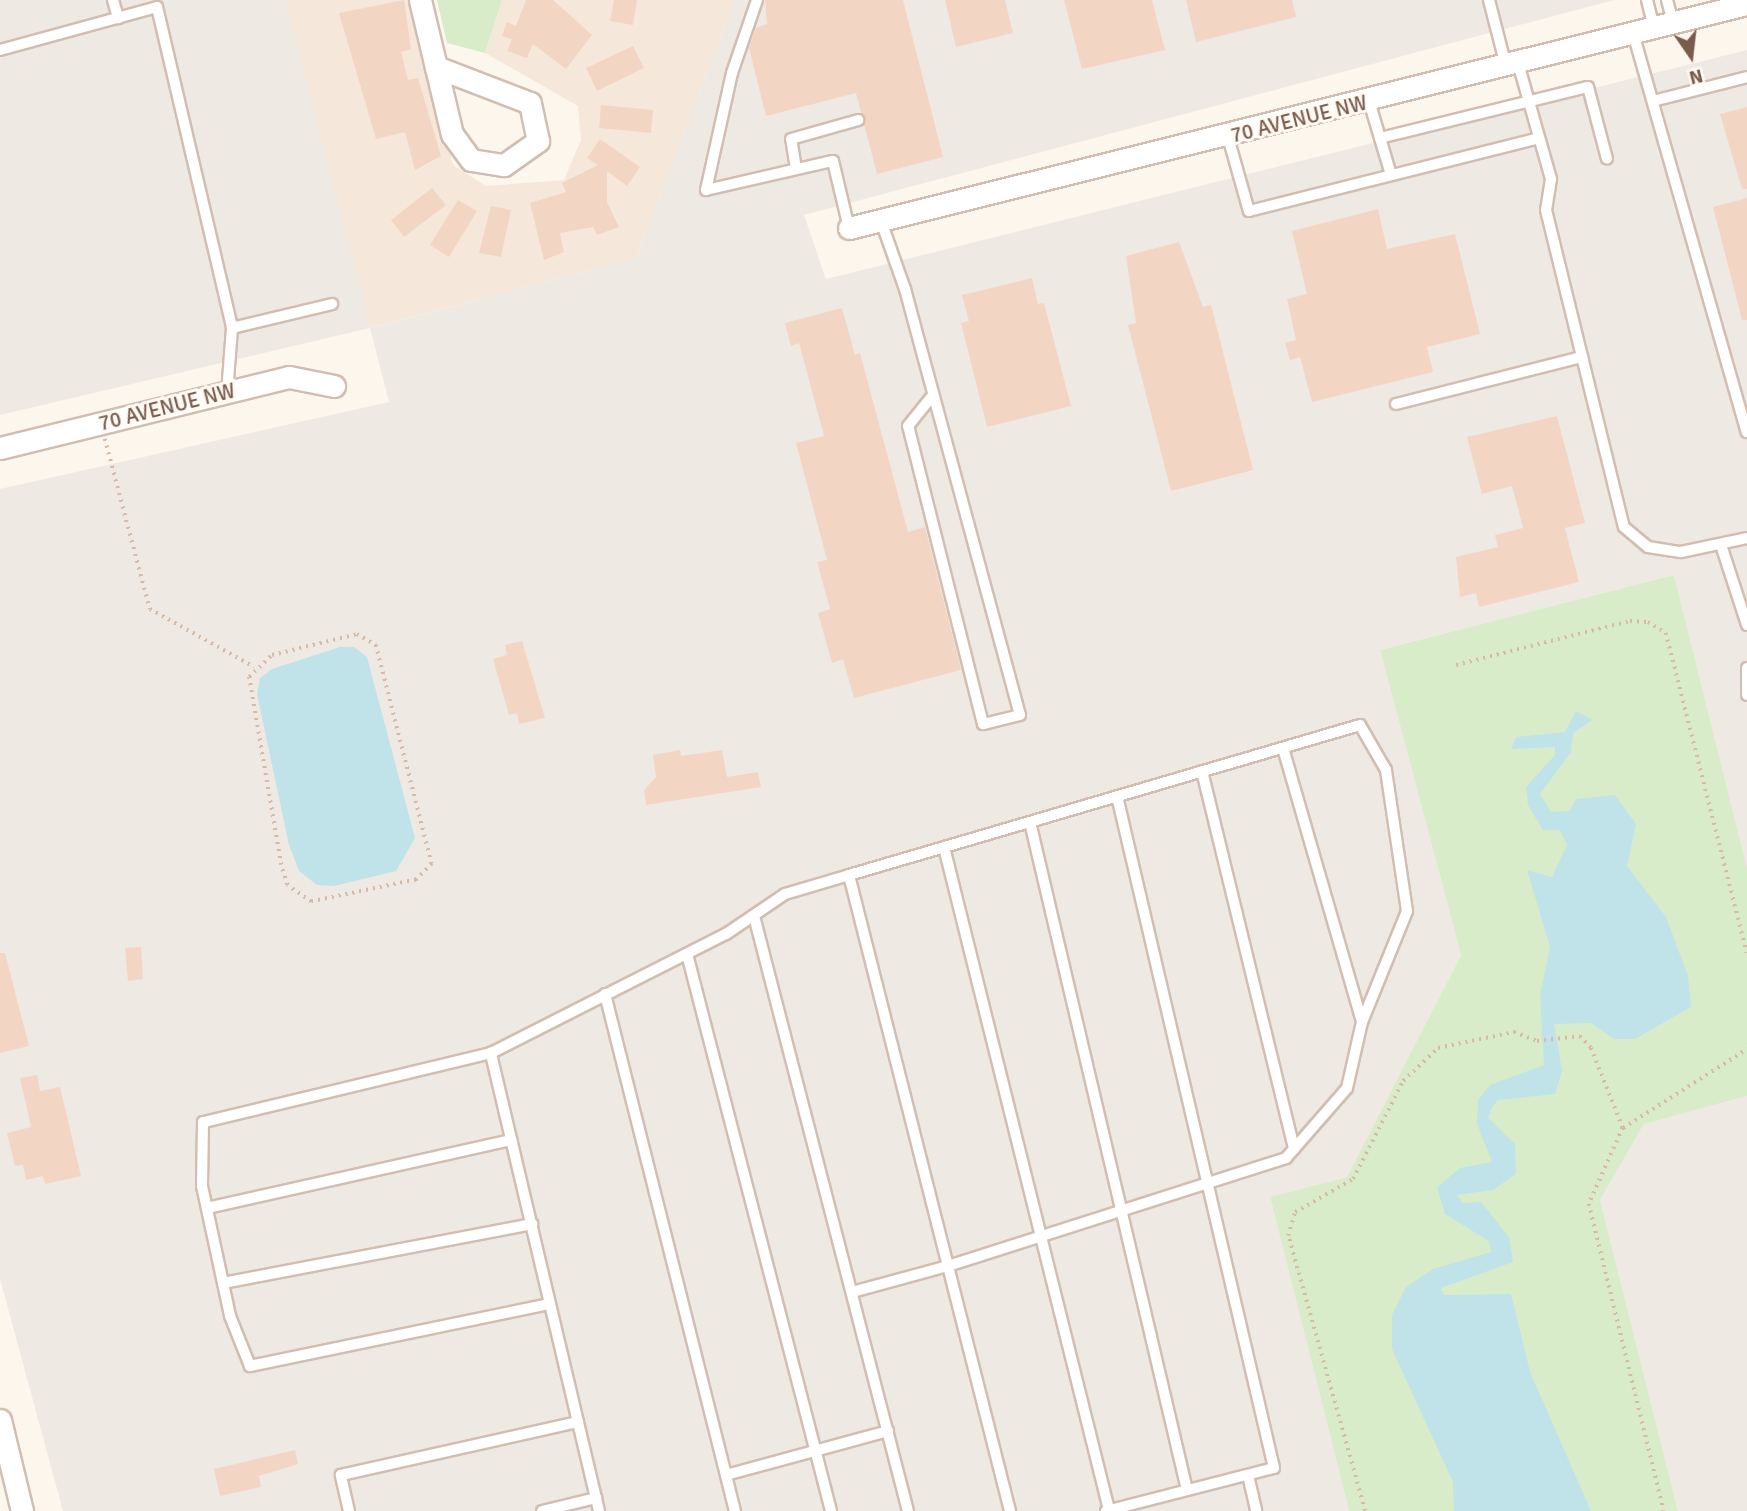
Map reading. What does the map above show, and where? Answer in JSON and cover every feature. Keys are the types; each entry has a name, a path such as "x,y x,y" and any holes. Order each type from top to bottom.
{"street":[{"path":"420,0 436,67 452,134 471,160 504,165 538,141 530,103 436,67"},
{"name":"70 AVENUE NW","path":"849,228 1228,137 1747,4"},
{"name":"70 AVENUE NW","path":"0,448 289,377 334,386"},
{"path":"0,1420 23,1511"}],"lane":[{"path":"113,0 118,18"},
{"path":"757,0 732,73 706,190 832,161 849,228"},
{"path":"1491,0 1512,64 1530,101 1551,179 1546,210 1624,527 1648,547 1681,552 1722,548 1747,538"},
{"path":"1647,0 1653,28 1653,101 1747,432"},
{"path":"1653,28 1667,0"},
{"path":"0,50 157,7 232,328 227,393"},
{"path":"1653,101 1747,77"},
{"path":"1380,138 1588,87 1607,159"},
{"path":"1369,101 1391,176"},
{"path":"796,169 791,139 858,120"},
{"path":"1228,137 1250,211 1539,138"},
{"path":"881,221 933,395 1020,715 983,724 908,426 933,395"},
{"path":"232,328 332,304"},
{"path":"1395,404 1582,357"},
{"path":"1722,548 1747,625"},
{"path":"1747,668 1747,695"},
{"path":"550,1304 250,1366 223,1283 207,1208 203,1122 491,1053 687,954 754,916 785,894 1360,725 1386,770 1407,911 1362,1022 1347,1088 1286,1158 948,1266 852,1292"},
{"path":"1283,748 1362,1022"},
{"path":"1202,771 1294,1149"},
{"path":"944,847 1036,1238 1107,1511 1273,1468 1117,796"},
{"path":"1030,822 1118,1211 1186,1490"},
{"path":"849,875 1010,1511"},
{"path":"754,916 908,1511"},
{"path":"687,954 831,1511"},
{"path":"605,994 735,1511"},
{"path":"491,1053 599,1511"},
{"path":"207,1208 512,1140"},
{"path":"223,1283 531,1224"},
{"path":"349,1511 341,1475 578,1422"},
{"path":"726,1475 888,1431"},
{"path":"1248,1475 1256,1511"},
{"path":"542,1511 596,1498"}],"path":[{"path":"101,424 150,609 254,667"},
{"path":"1457,665 1630,621 1648,622 1666,633 1747,953"},
{"path":"357,634 370,638 408,756 430,848 429,873 334,898 297,898 281,865 249,692 254,667 272,655 357,634"},
{"path":"1365,1511 1288,1236 1295,1212 1353,1179 1403,1081 1438,1048 1493,1033 1536,1041 1565,1033 1591,1048 1623,1128"},
{"path":"1664,1511 1589,1204 1623,1128 1747,1049"}],"shaded area":[{"path":"0,0 285,0 371,328 636,258 735,0 1614,0 804,215 826,279 1747,50 1747,868 1674,575 1380,650 1461,955 1347,1177 1270,1197 1349,1511 63,1511 0,1279 0,489 389,402 370,328 0,415"},
{"path":"285,0 409,0 453,165 486,186 564,180 581,140 578,106 485,53 502,0 735,0 636,258 370,328"},
{"path":"1747,1096 1747,1511 1678,1511 1600,1200 1644,1124"}],"green space":[{"path":"437,0 502,0 485,53 447,43"},
{"path":"1674,575 1747,868 1747,1096 1644,1124 1600,1200 1678,1511 1349,1511 1270,1197 1347,1177 1461,955 1380,650"}],"water":[{"path":"340,647 354,647 367,657 415,838 396,871 334,886 317,885 299,871 289,845 257,694 260,678 272,669"},
{"path":"1576,711 1593,720 1573,733 1571,752 1540,794 1551,812 1569,811 1576,799 1615,795 1636,824 1627,866 1666,917 1688,976 1691,1007 1635,1039 1614,1039 1591,1023 1554,1024 1562,1071 1555,1094 1498,1100 1492,1107 1488,1118 1515,1144 1516,1174 1493,1190 1457,1195 1463,1203 1481,1202 1509,1237 1513,1262 1441,1288 1444,1295 1511,1294 1530,1372 1591,1511 1454,1511 1453,1482 1392,1349 1392,1315 1406,1287 1433,1269 1491,1252 1489,1241 1445,1214 1437,1187 1460,1168 1492,1162 1477,1124 1478,1100 1490,1085 1544,1065 1540,995 1550,947 1527,870 1552,877 1567,845 1560,830 1543,830 1528,805 1526,787 1555,755 1555,747 1511,749 1516,737 1565,732"}],"building":[{"path":"404,0 411,49 401,52 408,80 418,78 441,156 415,170 405,132 376,139 339,13"},
{"path":"526,0 553,0 592,35 566,69 533,44 527,58 507,51 512,39 502,36 507,22 516,26"},
{"path":"614,0 637,0 633,25 610,21"},
{"path":"765,0 903,0 943,157 877,174 856,93 766,116 749,48 756,28 767,24"},
{"path":"945,0 1005,0 1013,33 956,47"},
{"path":"1064,0 1152,0 1165,50 1082,69"},
{"path":"1186,0 1292,0 1296,17 1196,42"},
{"path":"633,46 644,68 597,91 586,68"},
{"path":"601,105 653,110 651,133 599,128"},
{"path":"1747,107 1747,189 1742,189 1720,114"},
{"path":"600,139 640,167 627,186 607,171 607,202 619,227 597,235 593,227 560,233 564,252 544,260 530,203 566,192 562,183 598,165 587,158"},
{"path":"432,188 446,205 404,237 391,220"},
{"path":"1747,198 1747,320 1742,320 1713,207"},
{"path":"458,200 477,211 449,257 430,245"},
{"path":"491,206 511,210 501,257 479,253"},
{"path":"1378,209 1387,249 1455,234 1480,334 1427,347 1433,372 1312,402 1300,357 1290,360 1285,343 1296,340 1287,299 1307,294 1292,231"},
{"path":"1179,242 1203,307 1211,305 1253,470 1171,491 1128,325 1136,323 1126,256"},
{"path":"1032,278 1038,304 1044,303 1071,406 987,427 961,323 969,321 962,295"},
{"path":"842,308 855,355 860,353 908,532 925,527 961,670 854,698 843,659 832,663 818,613 830,609 817,562 827,560 796,443 824,436 799,343 791,346 785,323"},
{"path":"1557,416 1585,523 1565,528 1579,582 1479,607 1476,593 1460,597 1456,557 1498,547 1495,535 1523,528 1512,486 1482,494 1467,437"},
{"path":"522,641 545,718 519,724 517,713 509,715 493,659 507,655 505,645"},
{"path":"680,750 681,756 722,750 727,777 758,772 761,787 646,805 644,790 656,777 653,755"},
{"path":"141,947 143,979 128,981 125,948"},
{"path":"0,953 5,953 29,1046 0,1053"},
{"path":"37,1075 40,1091 60,1087 81,1176 45,1184 43,1176 26,1180 23,1165 15,1166 7,1133 31,1127 20,1078"},
{"path":"295,1450 298,1464 259,1476 261,1487 220,1496 214,1469"}]}
